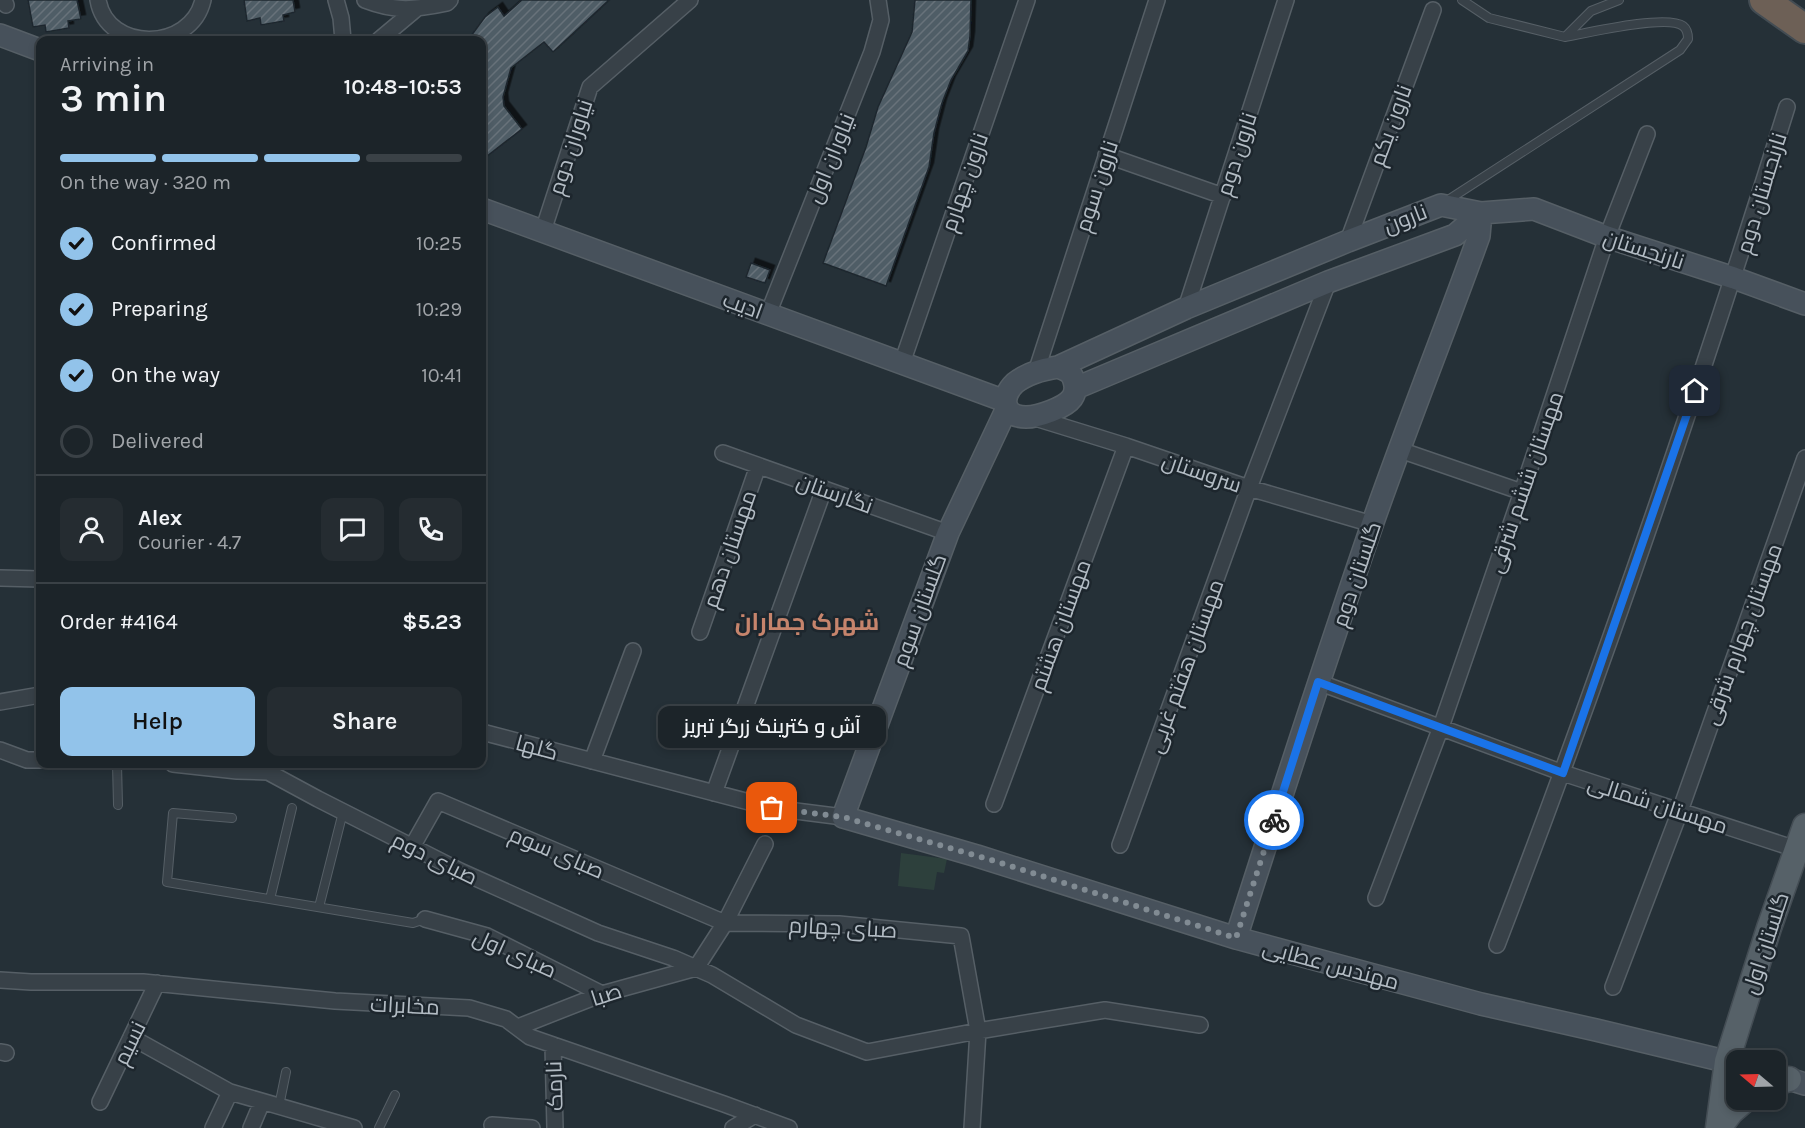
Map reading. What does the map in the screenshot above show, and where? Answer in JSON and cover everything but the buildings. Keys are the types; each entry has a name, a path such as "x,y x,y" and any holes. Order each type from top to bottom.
{"highway":[{"path":"1764,0 1805,29"}],"main road":[{"name":"گلستان اول","path":"1735,1050 1751,985 1801,850 1805,826"},
{"name":"گلستان اول","path":"1718,1128 1726,1091"},
{"path":"1718,1128 1733,1110"}],"street":[{"path":"98,0 99,7 109,23 130,36"},
{"path":"170,36 178,33 192,21 203,0"},
{"path":"336,0 343,36"},
{"path":"365,0 384,7 416,9 447,3 450,0"},
{"name":"نیاوران دوم","path":"543,231 590,87 690,0"},
{"name":"نیاوران اول","path":"768,314 872,52 881,20 878,0"},
{"name":"نارون چهارم","path":"902,363 1027,0"},
{"name":"نارون سوم","path":"1036,372 1157,0"},
{"name":"نارون دوم","path":"1186,308 1286,0"},
{"path":"384,36 416,9"},
{"name":"نارون یکم","path":"1348,241 1433,10"},
{"path":"0,35 36,48"},
{"name":"نارنجستان دوم","path":"1497,945 1563,773 1734,278 1787,107"},
{"name":"مهستان ششم شرقی","path":"1376,898 1441,727 1607,237 1647,134"},
{"path":"1107,155 1222,196"},
{"name":"نارون","path":"1058,366 1186,308 1441,205 1481,213"},
{"name":"نارنجستان","path":"1481,213 1534,209 1607,237 1734,278 1805,304"},
{"name":"ادیب","path":"486,210 902,363 1006,405"},
{"name":"نارون","path":"1076,388 1328,282 1455,235 1481,213"},
{"name":"گلستان دوم","path":"1236,938 1318,682 1346,606 1372,524 1479,236 1481,213"},
{"name":"مهستان هفتم غربی","path":"1120,845 1249,488 1328,282"},
{"path":"1058,366 1073,376 1076,388 1073,397 1055,409 1032,417 1012,415 1006,405 1008,393 1014,385 1022,378 1058,366"},
{"name":"گلستان سوم","path":"843,817 948,533 1006,405"},
{"name":"سروستان","path":"1032,417 1249,488 1372,524"},
{"name":"مهستان هشتم","path":"994,804 1126,446"},
{"path":"1400,450 1522,492"},
{"name":"نگارستان","path":"723,453 948,533"},
{"name":"مهستان چهارم شرقی","path":"1613,987 1680,811 1805,458"},
{"name":"مهستان دهم","path":"700,632 758,466"},
{"path":"714,793 824,489"},
{"path":"0,578 36,579"},
{"path":"592,761 633,651"},
{"name":"مهستان شمالی","path":"1318,682 1563,773 1801,850"},
{"path":"0,702 36,696"},
{"name":"گلها","path":"486,733 592,761"},
{"path":"0,750 27,760 36,760"},
{"name":"مهندس عطایی","path":"592,761 772,808 843,817 1044,877 1236,938 1481,1004 1726,1062"},
{"name":"صبای دوم","path":"210,768 268,772 460,871 598,933 673,958 712,975 796,1025 867,1052 1105,1010 1200,1025"},
{"name":"صبای سوم","path":"412,847 438,801 724,923"},
{"path":"696,968 724,923 765,844"},
{"name":"صبای اول","path":"425,919 487,936 602,994"},
{"name":"صبای چهارم","path":"724,923 839,924 961,936 978,1031"},
{"name":"صبا","path":"518,1028 602,994 696,968"},
{"name":"مخابرات","path":"1,982 157,983 335,1001 469,1008 506,1019 530,1037 789,1128"},
{"name":"نسیم","path":"100,1102 157,983"},
{"path":"972,1128 978,1031"},
{"path":"131,1037 230,1092 354,1128"},
{"name":"نارمک","path":"553,1045 555,1128"},
{"path":"213,1128 230,1092"},
{"path":"251,1128 262,1102"},
{"path":"732,1128 755,1115"},
{"path":"492,1125 532,1128"}],"lane":[{"path":"1441,205 1680,50 1688,39 1688,33 1684,27 1671,22 1653,22 1565,37 1489,18 1462,0"},
{"path":"1565,37 1591,11 1619,0"},
{"path":"117,768 118,805"},
{"path":"270,899 292,808"},
{"path":"319,907 343,812"},
{"path":"232,818 173,813 167,882 413,923 425,919"},
{"path":"279,1106 286,1072"},
{"path":"379,1128 395,1095"}],"green space":[{"path":"901,853 947,859 944,873 937,872 934,890 898,886"}],"way so far":[{"path":"772,808 843,817 998,862 1236,938 1274,820"}],"place":[{"name":"آش و کترینگ زرگر تبریز","path":"772,808"}],"district":[{"name":"شهرک جماران","path":"807,622"}],"route":[{"path":"1274,820 1318,682 1563,773 1695,391"}]}
